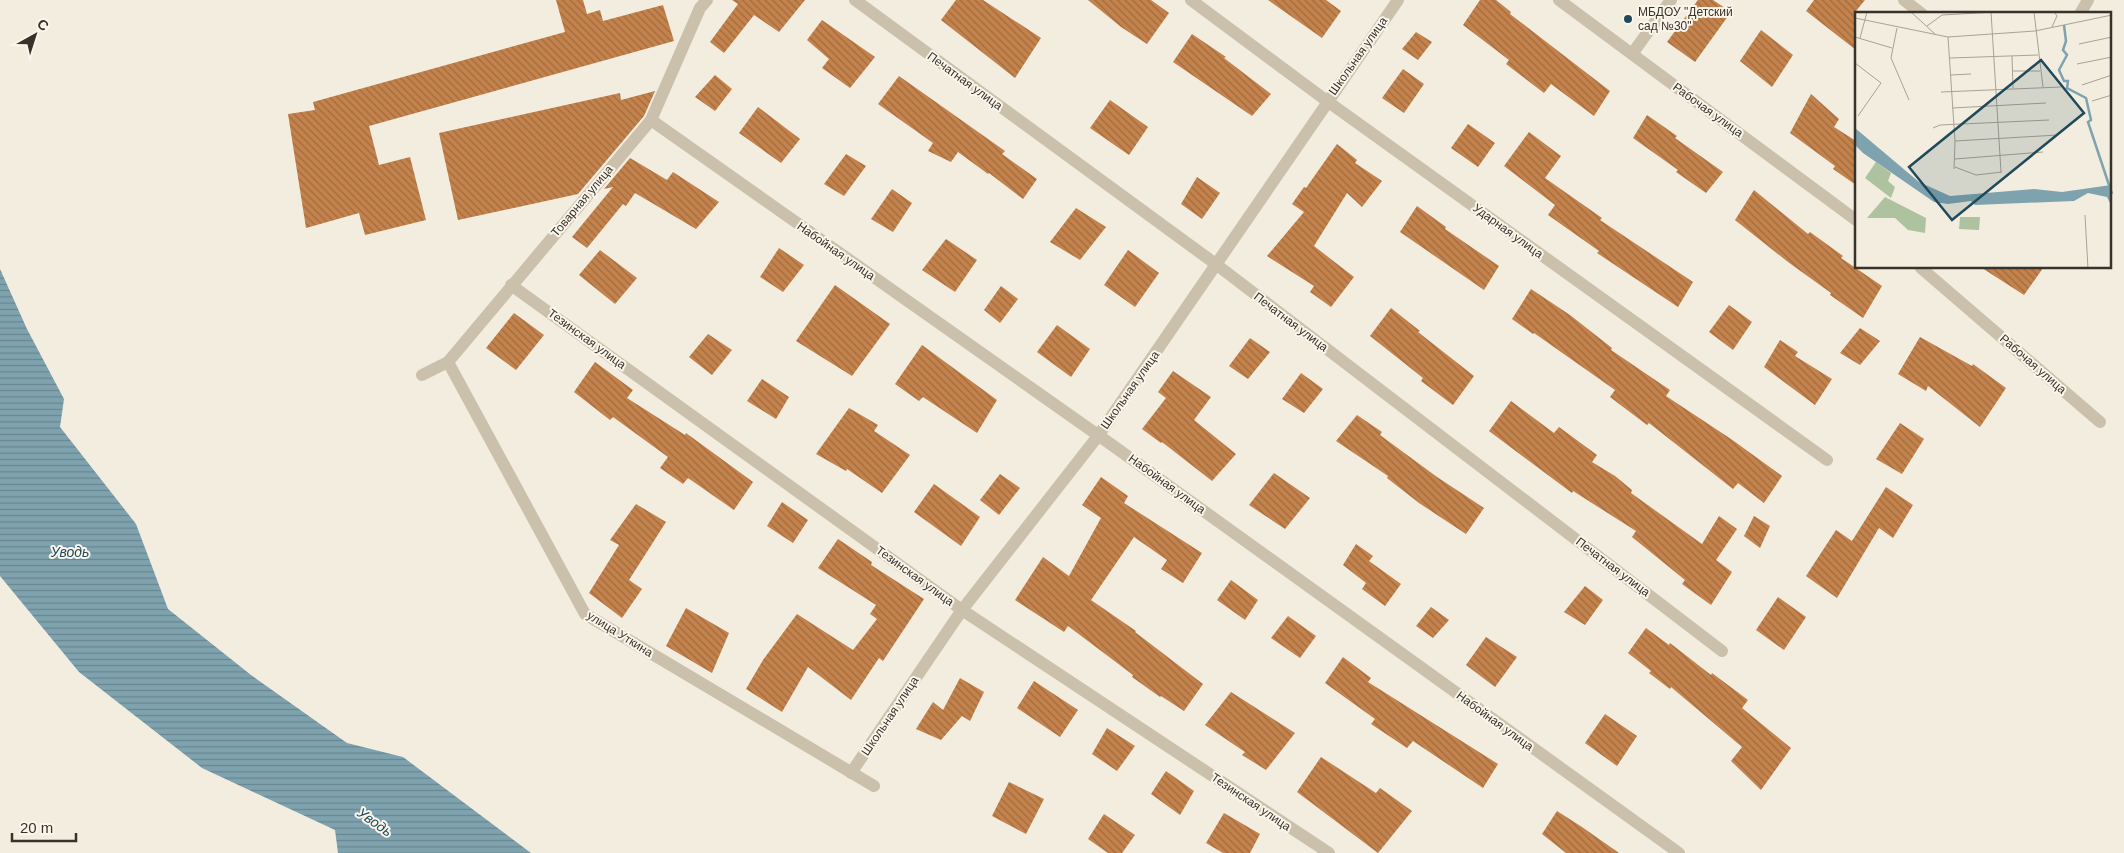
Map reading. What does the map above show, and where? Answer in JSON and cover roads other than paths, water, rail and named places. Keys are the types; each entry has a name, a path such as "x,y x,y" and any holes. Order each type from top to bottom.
{"street":[{"name":"Товарная улица","path":"422,375 448,362 650,120 700,8 707,0"},
{"name":"Печатная улица","path":"855,0 1217,265 1722,651"},
{"name":"Ударная улица","path":"1191,0 1327,101 1827,460"},
{"name":"Школьная улица","path":"851,773 962,610 1098,436 1398,0"},
{"name":"Рабочая улица","path":"1559,0 1855,219"},
{"path":"1632,54 1671,0"},
{"path":"1904,0 1919,12"},
{"path":"2081,12 2088,0"},
{"name":"Набойная улица","path":"650,120 1098,436 1679,853"},
{"name":"Рабочая улица","path":"1928,270 2100,422"},
{"name":"Тезинская улица","path":"511,285 962,610 1329,853"},
{"name":"улица Уткина","path":"448,362 585,614 874,786"}],"water":[{"name":"Уводь","path":"0,269 27,329 64,399 60,427 136,524 168,609 251,675 347,743 403,757 531,853 338,853 335,830 202,768 79,672 0,576"}],"place":[{"name":"МБДОУ \"Детский сад №30\"","path":"1628,19"}]}
